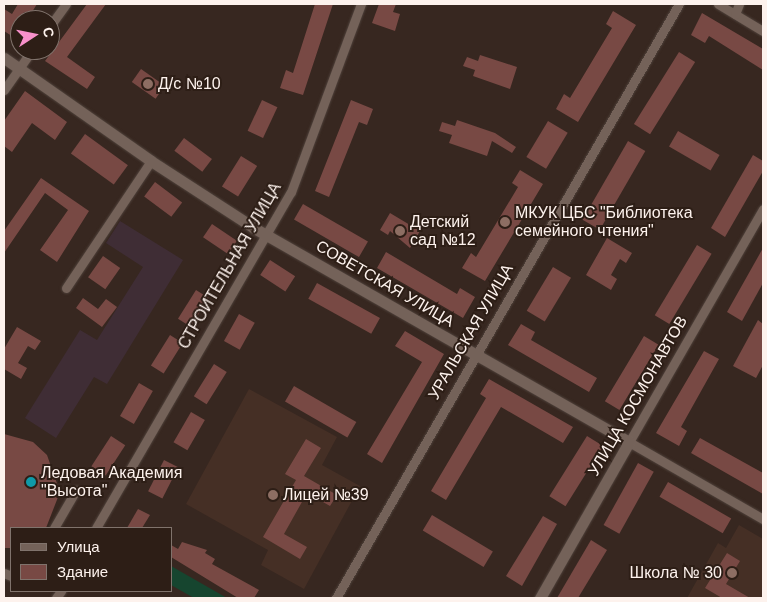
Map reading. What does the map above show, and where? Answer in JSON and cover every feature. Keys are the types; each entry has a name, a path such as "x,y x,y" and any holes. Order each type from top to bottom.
{"street":[{"name":"СТРОИТЕЛЬНАЯ УЛИЦА","path":"97,527 291,192 361,4"},
{"name":"УРАЛЬСКАЯ УЛИЦА","path":"336,598 679,4"},
{"path":"718,4 763,31"},
{"path":"735,14 739,4"},
{"name":"СОВЕТСКАЯ УЛИЦА","path":"4,58 151,162 267,235 763,518"},
{"path":"4,90 25,60"},
{"path":"66,288 151,162"},
{"name":"УЛИЦА КОСМОНАВТОВ","path":"540,598 763,209"},
{"path":"55,527 76,490"}],"shaded area":[{"path":"120,221 183,260 107,384 94,377 56,438 25,418 80,330 97,340 143,267 106,243"},
{"name":"Лицей №39","path":"249,389 337,437 322,465 360,486 304,589 261,565 268,550 186,504"},
{"name":"Школа № 30","path":"739,525 763,539 763,598 687,598 718,543 726,548"}],"green space":[{"path":"172,567 227,598 194,598 172,586"}],"building":[{"path":"18,4 37,4 33,10 14,10"},
{"path":"87,4 106,4 67,57 95,77 87,89 45,61 60,60 60,41"},
{"path":"315,4 333,4 303,95 280,88 286,70 293,73"},
{"path":"379,4 396,4 393,12 400,14 395,31 372,23"},
{"path":"4,9 10,13 10,35 4,31"},
{"path":"613,11 636,25 578,122 556,109 564,94 570,98 612,28 606,24"},
{"path":"702,13 763,49 763,70 709,36 705,43 691,35"},
{"path":"679,52 695,62 650,134 634,124"},
{"path":"480,55 517,67 510,89 473,76 475,70 463,66 467,57 478,61"},
{"name":"Д/с №10","path":"141,69 165,86 156,99 132,82"},
{"path":"25,91 67,122 55,140 32,123 12,152 4,146 4,121"},
{"path":"262,100 277,107 263,138 248,131"},
{"path":"351,100 373,109 367,125 359,122 329,197 315,191"},
{"path":"457,120 495,133 516,147 512,153 492,141 487,156 449,143 452,135 439,131 442,122 455,126"},
{"path":"548,121 568,133 546,169 526,157"},
{"path":"678,131 720,155 711,171 669,147"},
{"path":"85,134 128,165 114,185 71,153"},
{"path":"184,138 212,159 202,172 174,151"},
{"path":"628,141 645,151 600,230 582,220"},
{"path":"753,155 763,161 763,171 725,237 711,228"},
{"path":"241,156 257,166 238,197 222,187"},
{"path":"520,170 543,184 485,281 462,268 471,253 476,257 518,187 512,183"},
{"path":"41,178 89,211 57,262 40,250 68,210 45,193 4,253 4,231"},
{"path":"155,182 182,202 171,217 144,196"},
{"path":"303,204 368,242 359,257 294,220"},
{"name":"Детский сад №12","path":"390,213 420,231 410,248 390,231 388,235 380,230"},
{"path":"212,224 237,241 228,254 203,237"},
{"path":"607,238 632,253 626,263 620,259 611,275 617,279 611,290 586,275"},
{"path":"697,245 712,254 669,324 655,315"},
{"path":"763,248 763,283 742,321 727,312"},
{"path":"386,252 457,294 460,288 475,297 463,318 377,268"},
{"path":"103,256 120,268 105,289 88,277"},
{"path":"270,260 295,276 285,291 260,275"},
{"path":"553,267 571,278 545,322 527,311"},
{"path":"317,283 380,318 371,334 308,299"},
{"path":"196,290 209,298 191,327 178,319"},
{"path":"83,298 98,309 106,299 117,307 102,327 76,308"},
{"path":"239,314 255,323 240,350 224,341"},
{"path":"758,320 763,324 763,365 756,378 733,366"},
{"path":"521,324 535,332 531,340 597,378 589,392 508,345"},
{"path":"17,327 41,341 35,350 28,346 18,363 27,368 21,379 4,369 4,349"},
{"path":"405,331 444,354 382,463 367,454 422,362 395,346"},
{"path":"170,335 183,343 164,373 151,366"},
{"path":"644,336 659,345 619,410 605,401"},
{"path":"704,351 719,359 681,427 687,431 679,446 656,433"},
{"path":"214,364 227,372 207,404 194,396"},
{"path":"489,379 573,427 563,443 501,407 446,500 431,491 486,398 480,394"},
{"path":"139,383 153,391 134,424 120,416"},
{"path":"294,386 356,422 347,438 285,402"},
{"path":"191,412 205,420 187,450 174,442"},
{"name":"Ледовая Академия \"Высота\"","path":"4,434 33,442 47,455 60,492 46,527 10,527 10,548 4,548"},
{"path":"111,436 125,445 106,475 91,466"},
{"path":"587,436 603,446 565,506 549,496"},
{"path":"700,438 763,473 763,494 691,453"},
{"path":"306,439 321,448 304,476 337,495 330,506 307,493 284,534 307,547 300,559 263,537 296,480 285,474"},
{"path":"164,460 178,467 162,498 148,491"},
{"path":"638,463 654,472 619,534 604,525"},
{"path":"668,482 731,518 723,533 660,497"},
{"path":"138,509 150,515 143,527 128,527"},
{"path":"432,515 493,552 484,567 423,530"},
{"path":"543,516 557,524 522,586 506,576"},
{"path":"591,540 607,550 578,598 557,598"},
{"path":"182,542 207,550 205,553 215,559 212,564 259,590 254,598 238,598 172,558 172,546 178,549"},
{"path":"727,553 740,561 726,584 750,598 722,598 705,588"}],"place":[{"name":"Д/с №10","path":"148,84"},
{"name":"МКУК ЦБС \"Библиотека семейного чтения\"","path":"505,222"},
{"name":"Детский сад №12","path":"400,231"},
{"name":"Ледовая Академия \"Высота\"","path":"31,482"},
{"name":"Лицей №39","path":"273,495"},
{"name":"Школа № 30","path":"732,573"}]}
